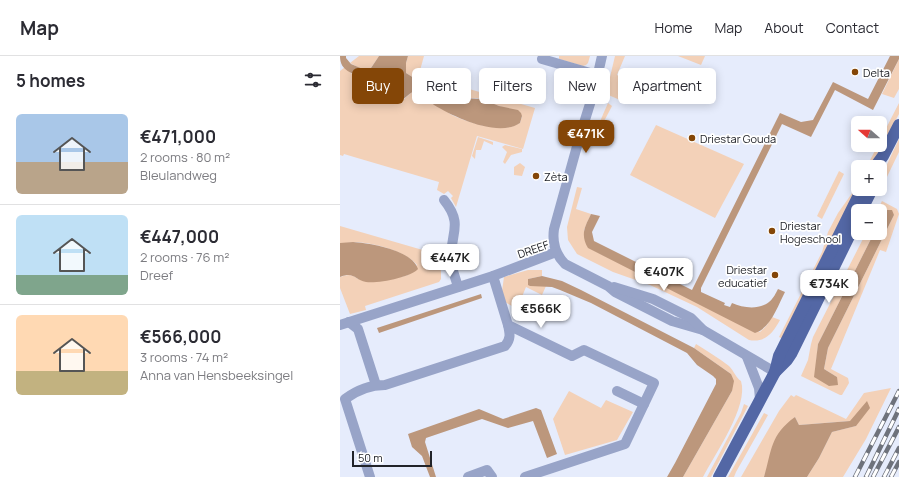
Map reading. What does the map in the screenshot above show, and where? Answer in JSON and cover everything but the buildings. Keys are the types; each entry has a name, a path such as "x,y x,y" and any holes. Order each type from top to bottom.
{"main road":[{"path":"883,160 899,125"},
{"path":"719,477 775,372 782,349 858,196"},
{"path":"775,372 791,354 851,232"}],"street":[{"path":"599,68 602,56"},
{"path":"542,59 573,68"},
{"path":"556,252 552,237 578,139 590,104"},
{"path":"444,200 451,209 456,222 451,260 458,287"},
{"name":"DREEF","path":"345,323 493,276 556,252 565,264 608,286 636,293 664,304 691,318 703,330 775,372"},
{"path":"370,477 345,399 354,393 376,385 385,385 504,346 509,340 510,335 493,276"},
{"path":"345,323 358,329 376,385"},
{"path":"508,325 572,356 584,350 654,383 625,444 525,477"},
{"path":"747,357 759,388 760,399"},
{"path":"617,391 644,404"},
{"path":"468,477 487,470 492,477"}],"shaded area":[{"path":"340,56 346,56 351,64 360,68 352,68 352,73 345,69"},
{"path":"359,56 379,56 371,68 359,68 350,63"},
{"path":"379,56 408,56 406,73 412,77 412,92 404,98 404,68 371,68"},
{"path":"408,56 424,56 421,68 412,68 412,77 406,73"},
{"path":"559,56 590,56 588,63 583,66 559,59"},
{"path":"615,56 625,56 620,68 618,68 618,99 610,96 610,77"},
{"path":"678,56 705,56 701,65"},
{"path":"890,56 899,56 899,59 873,110 835,90 811,137 782,124 701,288 701,292 725,303 724,305 730,307 732,303 746,307 765,305 770,301 778,289 785,292 770,321 761,330 755,333 588,248 584,239 585,227 591,214 600,216 592,232 594,241 692,290 780,113 801,122 813,120 833,82 868,99"},
{"path":"899,59 899,89 894,98 882,94"},
{"path":"345,67 352,74 352,104 404,104 404,99 412,92 412,104 438,104 452,115 465,120 480,125 503,128 520,123 522,116 493,104 521,104 535,108 523,149 477,136 456,207 451,198 453,196 448,191 444,194 437,190 439,182 344,154 343,156 340,155 340,71"},
{"path":"471,90 479,92 479,99 471,98"},
{"path":"471,98 479,99 479,104 494,104 518,110 522,116 520,123 511,127 488,127 464,120 433,104 471,104"},
{"path":"899,103 899,114 887,136 887,126"},
{"path":"608,104 609,104 612,106 600,129 598,126"},
{"path":"656,125 744,164 715,218 630,175"},
{"path":"478,137 493,142 493,145 484,141 481,150 476,150 475,159 472,156"},
{"path":"899,139 899,152 887,177 887,164"},
{"path":"505,145 522,149 522,152 511,155 505,164 503,162 507,152 502,147"},
{"path":"874,152 878,152 874,160 870,160"},
{"path":"520,163 525,167 522,176 514,175 514,167"},
{"path":"839,171 844,174 822,219 817,216"},
{"path":"577,187 582,188 576,209 591,214 584,230 593,250 696,302 760,332 772,317 780,320 774,329 768,336 760,340 749,340 697,307 650,285 613,272 577,254 568,240 567,227"},
{"path":"851,195 851,196 856,196 783,339 779,337 822,252 828,232 838,213"},
{"path":"882,201 897,209 899,214 886,252 880,250 831,369 848,378 849,383 842,395 840,395 801,376 808,360 813,337 862,240 870,240 818,344 815,377 837,377 824,369 828,348 882,240 887,240 887,229 894,215 887,211 887,204 880,204"},
{"path":"887,210 892,210 894,215 887,229"},
{"path":"340,226 433,253 440,258 441,279 439,282 365,306 366,310 350,314 340,288 340,277 352,275 358,279 401,277 408,275 417,265 405,256 380,246 356,242 340,243"},
{"path":"870,240 882,240 828,348 824,369 837,377 838,385 829,386 814,377 818,344"},
{"path":"353,242 379,246 399,252 414,262 418,269 409,275 378,282 362,281 351,275 340,277 340,243"},
{"path":"528,270 542,270 542,276 528,279 539,286 546,286 542,295 526,287 517,309 505,302 502,291 504,277"},
{"path":"542,276 562,281 581,290 694,348 731,374 734,381 732,391 683,477 667,477 716,384 716,379 697,365 687,353 591,303 552,287 528,285 528,279"},
{"path":"481,294 482,298 379,333 377,328"},
{"path":"696,344 729,366 741,381 742,391 736,416 730,430 703,477 683,477 732,391 731,374 694,348"},
{"path":"891,388 866,439 843,477 807,477 819,458 832,432 856,426 850,421 799,425 795,417 764,477 741,477 779,411 791,395 794,397 796,395 846,419 864,393"},
{"path":"569,391 601,408 606,400 633,412 617,440 565,455 553,419"},
{"path":"867,401 870,408 856,426 832,432 819,458 807,477 764,477 776,437 795,417 799,425 850,421"},
{"path":"744,404 748,406 711,477 707,477 741,413"},
{"path":"536,408 541,410 557,454 547,458 533,421 508,428 482,419 426,438 425,442 436,477 430,477 422,456 412,447 408,434 479,409 503,419"},
{"path":"764,413 768,415 734,477 728,477"}],"railway":[{"path":"855,477 899,391"},
{"path":"866,477 899,409"},
{"path":"873,477 899,427"},
{"path":"884,477 899,448"},
{"path":"891,477 899,462"}],"place":[{"name":"Delta","path":"855,72"},
{"name":"Driestar Gouda","path":"692,138"},
{"name":"Zèta","path":"536,176"},
{"name":"Driestar Hogeschool","path":"772,231"},
{"name":"Driestar educatief","path":"775,275"}]}
